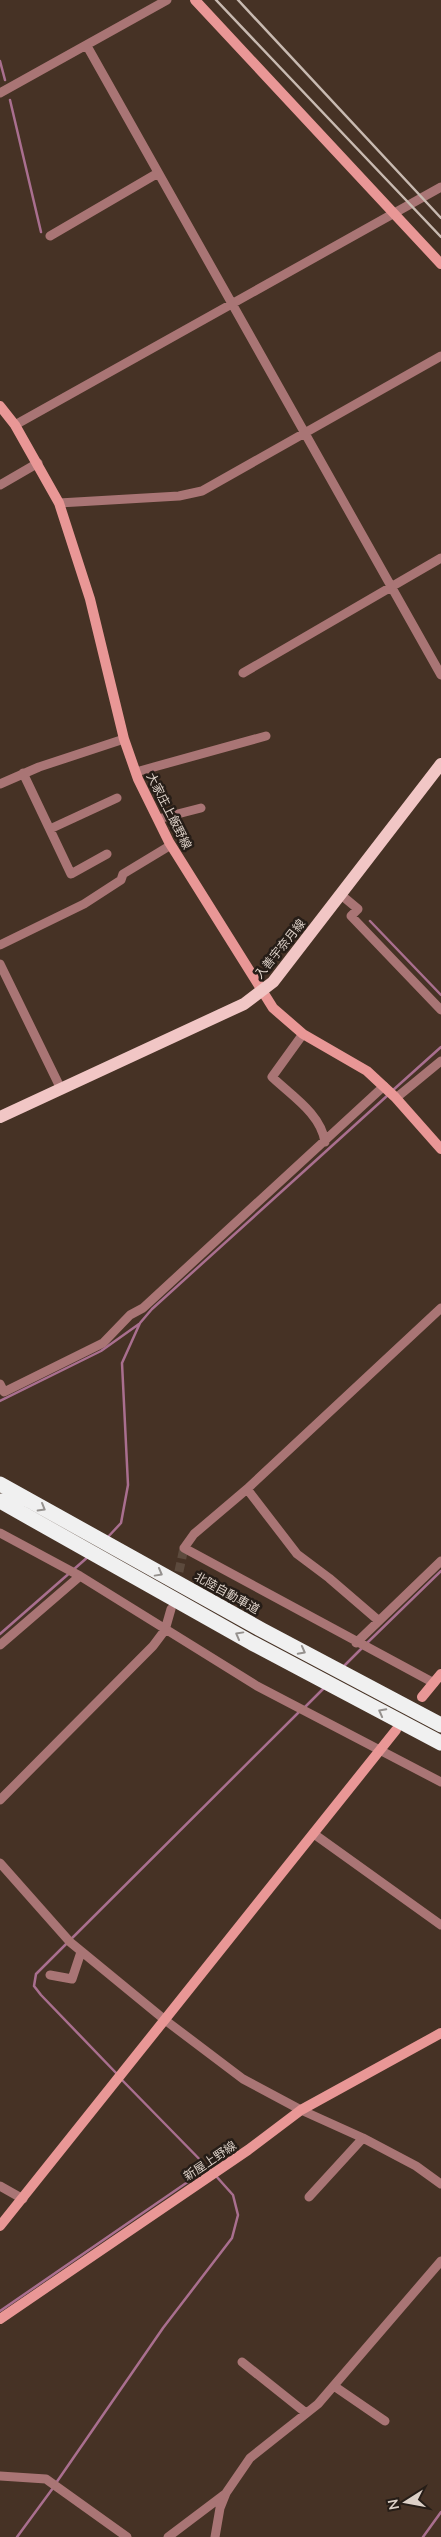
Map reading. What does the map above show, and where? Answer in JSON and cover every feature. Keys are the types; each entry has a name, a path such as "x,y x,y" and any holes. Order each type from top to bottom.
{"highway":[{"name":"北陸自動車道","path":"0,1484 116,1550 441,1725"},
{"path":"0,1502 261,1647 441,1743"}],"main road":[{"path":"195,0 441,264"},
{"name":"大家庄上飯野線","path":"0,406 15,425 38,463 59,504 90,599 124,739 136,772 171,845 262,993 280,1015 303,1034 352,1061 384,1086 441,1148"},
{"name":"入善宇奈月線","path":"0,1117 244,1004 262,993 273,982 441,764"},
{"path":"422,1697 441,1674"},
{"path":"0,2226 396,1730"},
{"name":"新屋上野線","path":"0,2320 241,2155 301,2110 441,2033"}],"street":[{"path":"0,93 167,0"},
{"path":"87,46 441,676"},
{"path":"50,236 158,173"},
{"path":"15,425 441,187"},
{"path":"59,504 179,496 202,491 306,434 441,356"},
{"path":"0,485 38,463"},
{"path":"243,673 441,558"},
{"path":"136,772 266,736"},
{"path":"0,784 23,773 124,739"},
{"path":"23,773 71,874 107,854"},
{"path":"50,829 117,798"},
{"path":"158,819 201,808"},
{"path":"0,945 84,904 121,880 122,874 171,845"},
{"path":"340,894 358,909 351,916 441,1010"},
{"path":"0,964 60,1089"},
{"path":"303,1034 272,1077 316,1119 324,1131 325,1142"},
{"path":"396,1098 441,1061"},
{"path":"0,1384 4,1392 103,1343 130,1315 143,1308 384,1086"},
{"path":"434,1683 184,1548 194,1534 247,1489 441,1308"},
{"path":"247,1489 297,1554 329,1578 379,1621"},
{"path":"0,1533 80,1576 257,1686 441,1782"},
{"path":"356,1642 441,1561"},
{"path":"0,1645 80,1576"},
{"path":"0,1800 153,1646 165,1630 171,1609"},
{"path":"314,1834 441,1925"},
{"path":"0,1864 81,1952 165,2020 243,2079 301,2110 363,2138 416,2166 441,2184"},
{"path":"50,1975 72,1979 81,1952"},
{"path":"309,2196 363,2138"},
{"path":"0,2186 23,2199"},
{"path":"216,2537 220,2508 226,2493 250,2458 306,2413 334,2386 441,2261"},
{"path":"242,2362 306,2413"},
{"path":"334,2386 385,2421"},
{"path":"0,2476 46,2479 127,2537"},
{"path":"168,2537 226,2493"}],"waterway":[{"path":"0,61 5,80"},
{"path":"10,100 41,232"},
{"path":"370,921 441,995"},
{"path":"392,1091 441,1047"},
{"path":"107,1538 121,1523 128,1485 122,1363 140,1323 152,1309 388,1095"},
{"path":"0,1401 101,1351 139,1324"},
{"path":"0,1634 89,1556"},
{"path":"367,1643 441,1571"},
{"path":"344,1666 363,1647"},
{"path":"304,1708 325,1687"},
{"path":"118,2075 41,1995 34,1986 36,1974 300,1711"},
{"path":"121,2079 212,2172"},
{"path":"0,2311 208,2168"},
{"path":"56,2483 163,2328 232,2238 238,2215 233,2195 216,2176"},
{"path":"17,2537 53,2488"},
{"path":"423,2537 441,2512"}],"tunnel":[{"path":"176,1585 184,1548"}],"railway":[{"path":"216,0 441,237"},
{"path":"238,0 441,218"}]}
